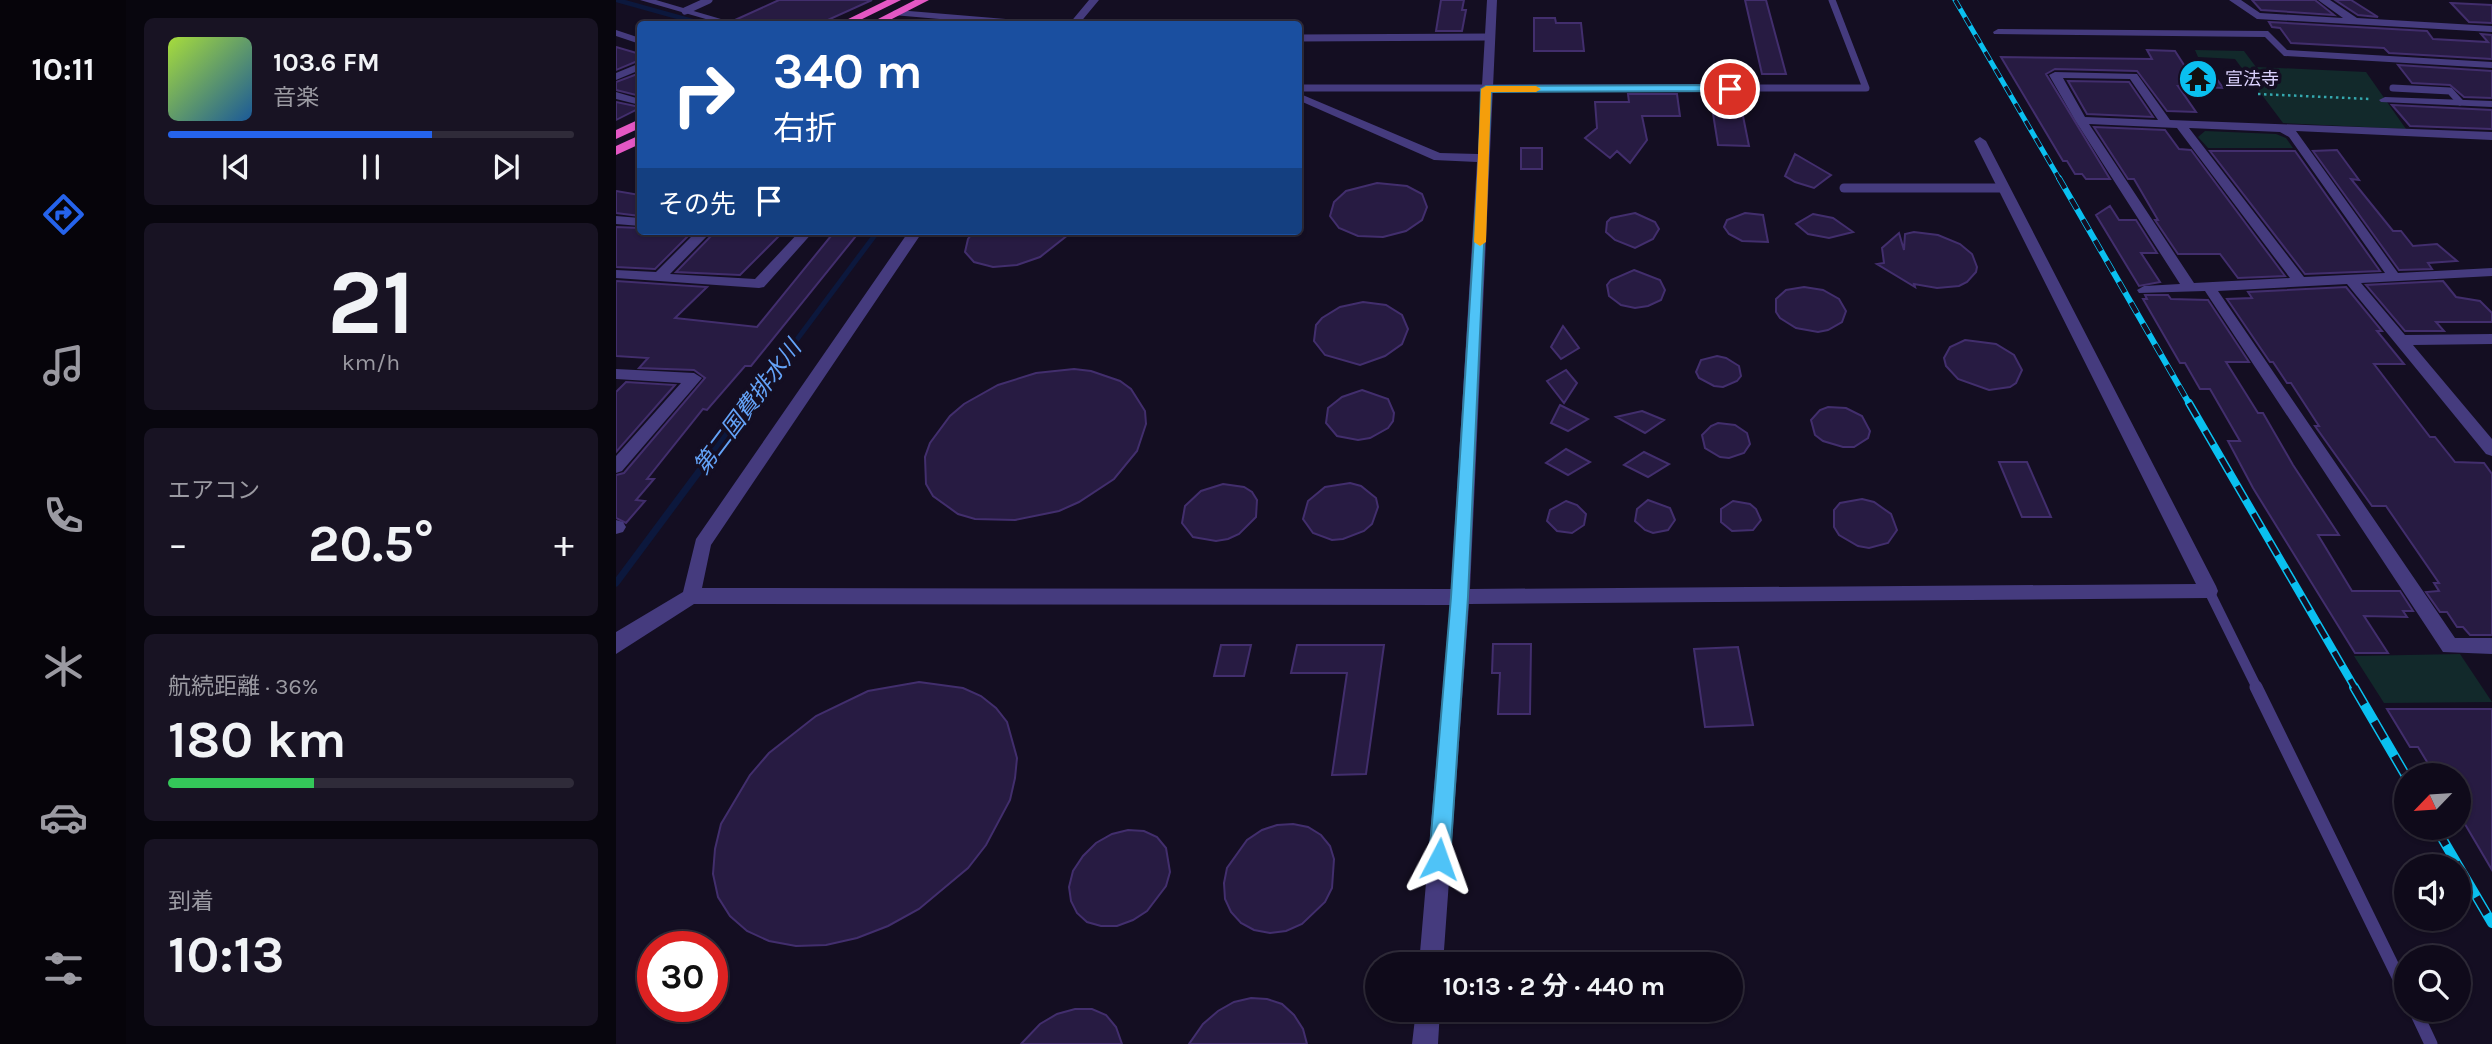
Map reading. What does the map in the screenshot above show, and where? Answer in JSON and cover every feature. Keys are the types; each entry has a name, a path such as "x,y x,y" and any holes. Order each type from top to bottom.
{"highway":[{"path":"853,21 924,0"},
{"path":"877,21 897,6"},
{"path":"616,135 637,124"},
{"path":"616,151 637,140"}],"street":[{"path":"645,0 723,21"},
{"path":"1076,21 1094,0"},
{"path":"1432,952 1460,597 1492,0"},
{"path":"2234,0 2257,16 2492,29"},
{"path":"2323,0 2356,22"},
{"path":"897,6 1007,21"},
{"path":"2263,6 2280,17"},
{"path":"1998,32 2268,34 2284,53 2492,65"},
{"path":"616,33 637,39"},
{"path":"616,77 637,67"},
{"path":"2190,288 2081,120 2056,75 2133,76 2301,282"},
{"path":"616,95 637,101"},
{"path":"1302,98 1438,156 1485,158"},
{"path":"2385,100 2492,104"},
{"path":"2081,120 2492,135"},
{"path":"2282,129 2293,134 2395,278"},
{"path":"616,646 621,639 691,596 1460,597 2208,591 1980,141"},
{"path":"616,220 637,222"},
{"path":"659,277 701,235"},
{"path":"616,274 759,284 803,235"},
{"path":"691,596 702,544 913,235"},
{"path":"2144,290 2492,272"},
{"path":"2351,280 2492,450"},
{"path":"2209,287 2450,646 2492,646"},
{"path":"2400,340 2492,339"},
{"path":"616,374 694,378 616,467"},
{"path":"1425,1044 1427,1022"}],"lane":[{"path":"685,10 709,0"},
{"path":"1302,88 1866,88 1832,0"},
{"path":"1302,38 1490,37"},
{"path":"2393,88 2450,91 2460,102"},
{"path":"1844,188 2004,188"},
{"path":"2208,591 2394,969"},
{"path":"2421,1022 2431,1044"}],"path":[{"path":"2258,94 2385,100"}],"green space":[{"path":"2195,50 2244,51 2256,67 2366,72 2406,129 2283,123 2235,59 2198,57"},
{"path":"2205,131 2276,134 2286,138 2293,148 2208,148 2198,137"},
{"path":"2460,654 2492,702 2384,703 2354,656"}],"building":[{"path":"779,0 872,0 826,21 735,20"},
{"path":"1441,0 1464,0 1462,10 1466,10 1462,31 1436,31"},
{"path":"1745,0 1766,0 1786,74 1762,74"},
{"path":"2252,0 2315,0 2334,15 2261,10"},
{"path":"2335,0 2351,0 2378,17 2358,15"},
{"path":"2451,3 2492,5 2492,23 2469,22"},
{"path":"1534,18 1555,18 1556,23 1581,23 1584,51 1534,51"},
{"path":"2269,22 2427,31 2433,39 2488,42 2481,34 2492,35 2492,59 2389,53 2384,48 2291,43 2280,28 2272,27"},
{"path":"616,47 637,53 637,61 616,70"},
{"path":"2147,50 2175,51 2186,68 2209,68 2223,88 2178,86 2196,112 2167,111 2137,71 2055,69 2046,74 2110,179 2086,179 2082,174 2075,174 2067,161 2063,161 2001,57 2152,59"},
{"path":"2398,65 2492,71 2492,98 2464,97 2450,85 2412,83"},
{"path":"637,74 637,95 616,90 616,82"},
{"path":"2068,81 2129,82 2153,117 2087,114"},
{"path":"1628,94 1677,94 1680,116 1642,116 1647,140 1630,163 1617,151 1610,158 1585,138 1597,128 1595,102 1629,102"},
{"path":"1711,101 1740,101 1749,146 1718,145"},
{"path":"616,102 637,106 637,110 616,120"},
{"path":"2392,105 2492,110 2492,129 2410,126"},
{"path":"2094,127 2165,130 2179,149 2191,150 2285,276 2238,278 2220,254 2178,254 2155,220 2158,220 2134,179 2128,179"},
{"path":"1521,148 1542,148 1542,169 1521,169"},
{"path":"2337,150 2359,180 2351,179 2393,231 2401,231 2413,246 2437,244 2457,261 2428,263 2432,269 2399,270 2313,151"},
{"path":"2210,151 2295,151 2380,271 2305,274"},
{"path":"1795,154 1831,175 1814,188 1795,182 1785,176"},
{"path":"1377,183 1407,186 1422,194 1427,207 1422,220 1406,231 1383,237 1358,236 1339,228 1330,216 1334,202 1346,191"},
{"path":"616,191 637,194 637,216 616,213"},
{"path":"2110,206 2119,220 2136,220 2157,253 2141,253 2160,282 2139,286 2096,215"},
{"path":"1635,213 1655,222 1659,229 1653,239 1635,248 1615,240 1606,232 1607,222 1611,218"},
{"path":"1745,213 1763,215 1768,242 1742,241 1729,234 1724,227 1727,220"},
{"path":"1813,214 1833,218 1853,232 1829,238 1808,234 1796,224"},
{"path":"616,227 637,228 637,235 689,235 655,269 616,267"},
{"path":"1914,232 1938,235 1960,244 1972,254 1976,272 1959,286 1937,288 1914,284 1915,287 1877,264 1884,263 1882,248 1899,233 1904,250 1905,234"},
{"path":"712,235 780,235 740,275 676,272"},
{"path":"832,235 857,235 751,366 745,366 707,410 703,409 647,479 654,479 636,500 645,501 626,523 616,518 616,475 624,473 705,378 694,370 639,368 648,358 616,356 616,281 707,287 675,318 757,327"},
{"path":"971,235 1068,235 1040,257 1017,265 993,267 974,262 965,252"},
{"path":"1634,270 1660,280 1665,290 1661,300 1635,308 1621,305 1609,296 1607,285 1611,280"},
{"path":"2443,281 2456,297 2480,301 2492,313 2492,322 2436,322 2444,331 2405,331 2366,285"},
{"path":"1804,287 1823,290 1839,299 1846,311 1842,322 1818,332 1796,328 1780,318 1776,312 1776,299 1786,290"},
{"path":"2346,287 2382,331 2377,331 2404,364 2374,364 2430,437 2435,437 2455,462 2484,463 2492,474 2492,635 2470,635 2463,627 2457,627 2447,612 2440,612 2426,592 2439,591 2434,583 2439,583 2386,506 2372,506 2315,426 2319,426 2291,383 2287,383 2273,362 2270,362 2227,299 2252,298 2248,292"},
{"path":"2145,295 2208,300 2249,362 2226,362 2258,413 2263,413 2339,535 2318,535 2352,591 2400,591 2413,611 2403,611 2407,617 2364,616 2388,653 2355,653 2253,488 2228,441 2240,441 2210,389 2200,389 2185,363 2180,363 2143,299 2147,299"},
{"path":"1363,302 1386,305 1402,315 1408,329 1402,344 1385,356 1360,365 1325,355 1314,341 1316,325 1340,307"},
{"path":"1563,326 1579,348 1561,359 1551,347"},
{"path":"1965,340 1996,344 2014,355 2022,370 2016,383 2010,387 1989,390 1958,379 1946,366 1944,358 1950,347"},
{"path":"1717,356 1739,366 1741,376 1737,381 1723,387 1714,386 1699,378 1696,372 1701,360"},
{"path":"1074,369 1091,371 1120,381 1131,389 1145,411 1146,424 1137,451 1114,479 1079,502 1059,511 1015,520 975,519 958,514 933,496 926,484 925,457 930,443 950,416 964,404 998,385 1036,373"},
{"path":"1566,370 1577,383 1564,403 1547,381"},
{"path":"626,382 675,385 616,452 616,392"},
{"path":"1362,390 1388,399 1394,413 1393,421 1388,428 1370,438 1358,440 1337,436 1326,423 1328,408 1342,397"},
{"path":"1560,405 1588,419 1568,431 1551,423"},
{"path":"1828,407 1846,408 1862,416 1870,431 1868,438 1854,447 1843,447 1823,441 1815,435 1811,420 1820,410"},
{"path":"1642,411 1664,420 1645,433 1616,417"},
{"path":"1718,423 1735,425 1747,433 1750,444 1744,453 1729,458 1720,457 1705,448 1702,435"},
{"path":"1566,449 1590,462 1568,475 1546,463"},
{"path":"1644,452 1669,464 1648,477 1624,465"},
{"path":"1999,462 2027,462 2051,517 2022,517"},
{"path":"1350,483 1361,486 1376,498 1378,507 1372,524 1364,531 1343,539 1332,540 1313,533 1303,519 1308,501 1325,487"},
{"path":"1223,484 1244,487 1252,492 1257,500 1256,517 1239,534 1228,539 1216,541 1193,537 1182,523 1185,506 1201,491"},
{"path":"1862,499 1874,502 1891,514 1897,530 1888,543 1869,548 1858,546 1839,535 1834,527 1834,510 1840,503"},
{"path":"1648,500 1670,508 1675,520 1668,530 1653,533 1635,521 1637,509"},
{"path":"1566,501 1577,505 1586,514 1584,525 1572,533 1557,531 1547,521 1550,510"},
{"path":"1733,501 1750,504 1756,509 1761,520 1753,530 1732,531 1721,522 1721,509"},
{"path":"1493,644 1531,644 1530,714 1498,714 1500,673 1492,673"},
{"path":"1221,645 1251,645 1244,676 1214,676"},
{"path":"1297,645 1384,645 1366,774 1332,775 1347,673 1291,673"},
{"path":"1738,647 1753,725 1705,727 1694,649"},
{"path":"919,682 963,688 981,696 996,708 1007,722 1017,758 1015,778 1010,800 986,845 968,868 919,909 888,926 857,938 826,945 796,946 769,941 747,931 730,916 718,897 713,874 721,824 750,775 769,753 816,716 868,691"},
{"path":"2387,709 2492,709 2492,870 2471,834 2471,763 2428,763 2418,747 2410,747"},
{"path":"1293,824 1308,827 1321,835 1330,846 1334,859 1332,888 1325,902 1302,924 1286,931 1270,933 1254,930 1241,923 1231,912 1225,899 1227,868 1247,840 1262,830"},
{"path":"1128,830 1144,831 1157,837 1166,848 1170,872 1166,886 1147,911 1133,920 1117,926 1101,926 1087,922 1077,913 1071,901 1069,887 1073,871 1096,843 1112,834"},
{"path":"1251,998 1282,1004 1294,1015 1303,1029 1307,1044 1189,1044 1203,1024 1218,1011 1234,1002"},
{"path":"1075,1009 1092,1009 1106,1015 1116,1027 1122,1044 1021,1044 1040,1024 1057,1014"}],"waterway":[{"name":"第二国費排水川","path":"617,0 692,21"},
{"name":"第二国費排水川","path":"748,405 875,235"},
{"name":"第二国費排水川","path":"616,583 750,403"}],"railway":[{"path":"1955,0 2060,180"},
{"path":"2059,178 2190,405"},
{"path":"2189,403 2355,688"},
{"path":"2354,687 2398,763"},
{"path":"2443,840 2492,923"}],"slow traffic":[{"path":"1480,242 1486,89 1536,89"}],"place":[{"name":"宣法寺","path":"2198,79"}],"route":[{"path":"1439,859 1460,597 1485,158 1486,89 1730,89"}]}
